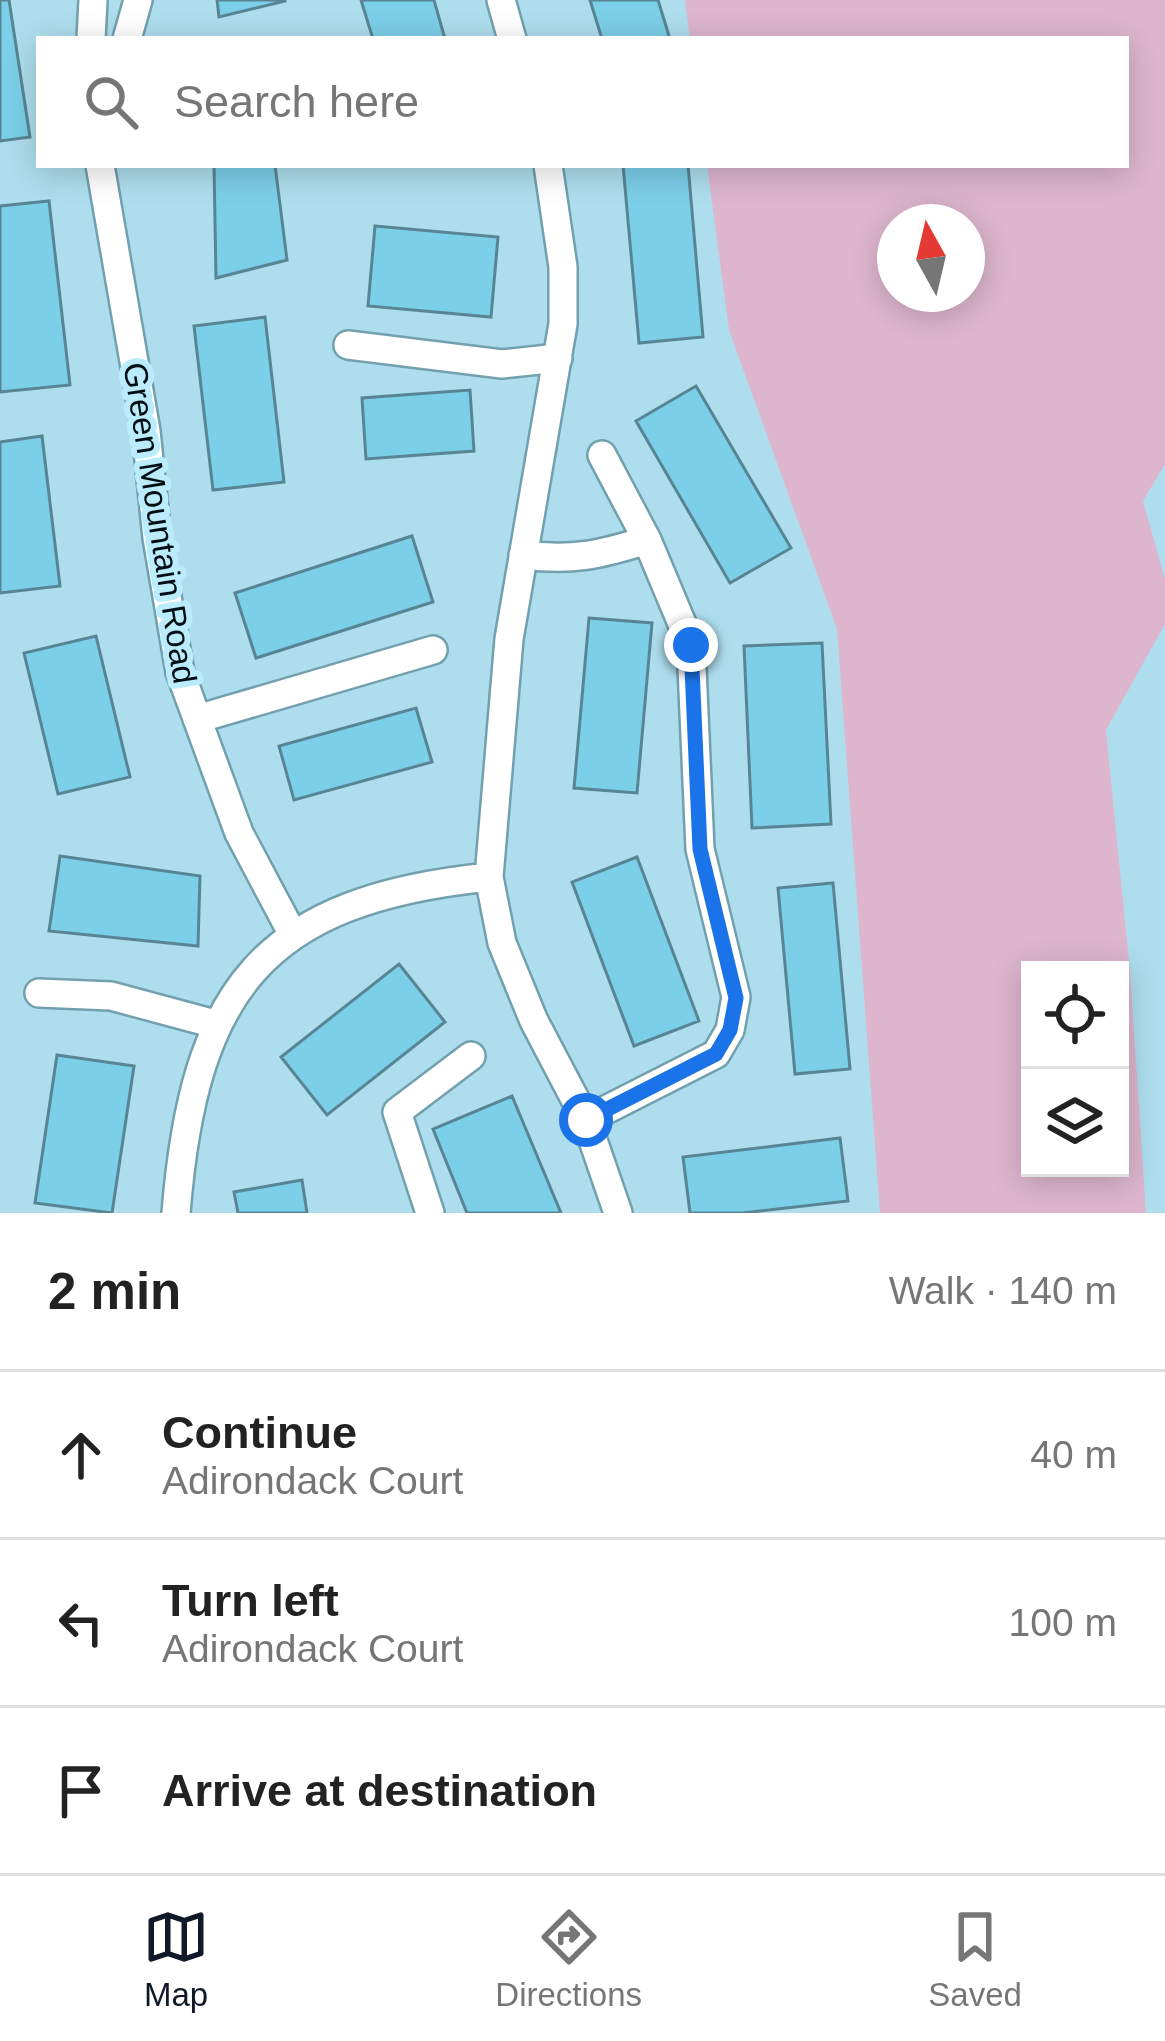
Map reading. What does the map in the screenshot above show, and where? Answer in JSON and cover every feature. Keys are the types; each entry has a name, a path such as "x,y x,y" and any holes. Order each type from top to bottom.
{"street":[{"path":"92,36 93,0"},
{"path":"128,36 138,0"},
{"path":"501,0 511,36"},
{"name":"Green Mountain Road","path":"101,168 146,431 180,672 239,833 292,933"},
{"path":"548,168 563,267 558,358 509,639 489,877 502,943 534,1021 586,1120 618,1213"},
{"path":"348,345 502,364 558,358"},
{"path":"586,1120 716,1054 730,1030 736,998 700,849 691,645 646,540 602,455"},
{"path":"523,555 562,560 595,556 646,540"},
{"path":"196,719 433,650"},
{"path":"176,1213 192,1088 215,1024 255,971 292,933 356,902 419,884 489,877"},
{"path":"39,993 111,996 215,1024"},
{"path":"430,1213 397,1112 471,1056"}],"shaded area":[{"path":"685,0 1165,0 1165,464 1143,501 1165,579 1165,624 1106,730 1130,971 1146,1213 880,1213 837,629 729,330 707,168 1129,168 1129,36 690,36"}],"building":[{"path":"0,0 9,0 30,137 0,141"},
{"path":"217,0 285,0 285,1 219,17"},
{"path":"361,0 434,0 444,36 372,36"},
{"path":"590,0 658,0 669,36 601,36"},
{"path":"214,168 275,168 287,260 216,278"},
{"path":"623,168 688,168 703,337 639,343"},
{"path":"49,201 70,385 0,392 0,206"},
{"path":"375,226 498,237 491,317 368,306"},
{"path":"265,317 284,482 213,490 194,326"},
{"path":"696,386 791,548 730,583 636,421"},
{"path":"470,390 474,451 366,459 362,398"},
{"path":"42,436 60,586 0,593 0,442"},
{"path":"412,536 433,602 256,658 235,593"},
{"path":"589,618 652,623 637,793 574,788"},
{"path":"96,636 130,777 58,794 24,653"},
{"path":"822,643 831,824 752,828 744,646"},
{"path":"416,708 432,762 294,800 279,746"},
{"path":"60,856 200,876 198,946 49,931"},
{"path":"637,857 699,1021 634,1046 572,882"},
{"path":"833,883 850,1069 795,1074 778,888"},
{"path":"399,964 445,1022 327,1115 281,1057"},
{"path":"57,1055 134,1066 112,1213 35,1203"},
{"path":"512,1096 561,1213 467,1213 433,1129"},
{"path":"840,1138 848,1201 743,1213 690,1213 683,1157"},
{"path":"302,1180 307,1213 238,1213 234,1192"}],"route":[{"path":"586,1120 716,1054 730,1030 736,998 700,849 691,645"}]}
